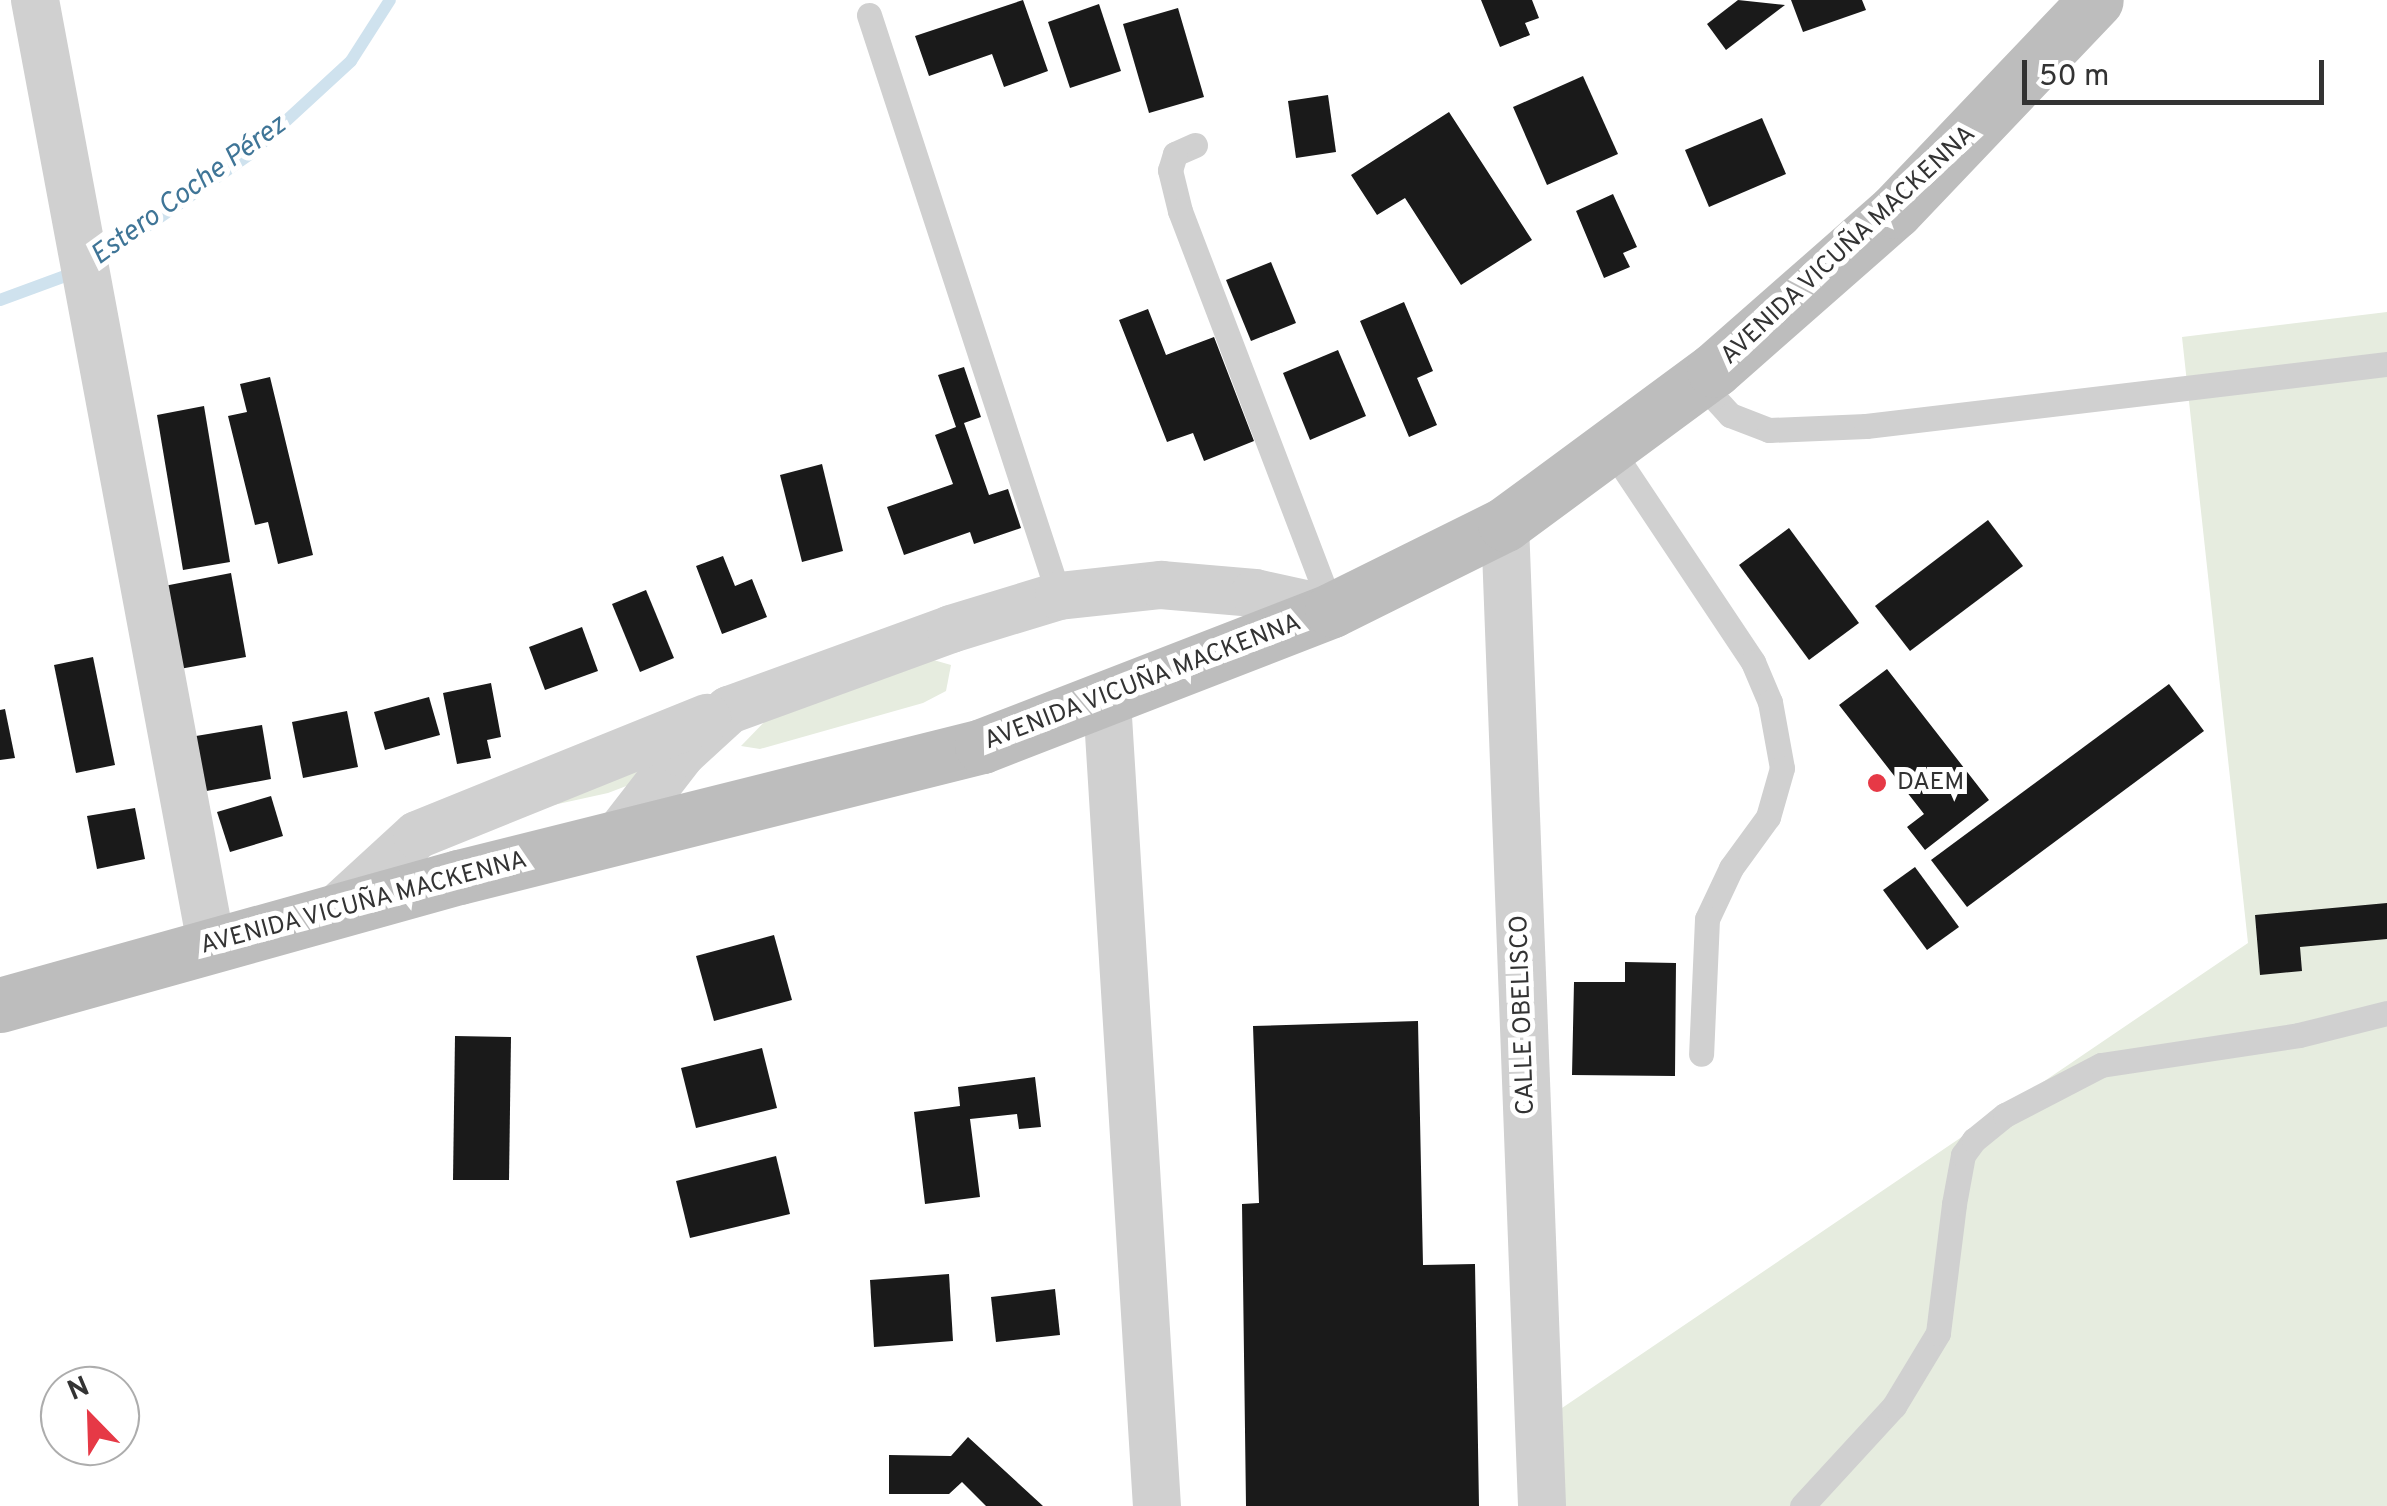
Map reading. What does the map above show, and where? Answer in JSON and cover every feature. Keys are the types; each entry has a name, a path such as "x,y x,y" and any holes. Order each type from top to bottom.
{"main road":[{"name":"AVENIDA VICUÑA MACKENNA","path":"0,1005 211,943 982,746 1107,701 1332,610 1505,524 1699,382 1895,212 2096,0"}],"street":[{"path":"36,0 211,943"},
{"name":"CALLE OBELISCO","path":"1505,524 1542,1506"},
{"path":"332,913 417,835 729,710 1059,596 1161,585 1255,593 1332,610"},
{"path":"1107,701 1156,1506"},
{"path":"614,841 682,754 729,710"}],"lane":[{"path":"869,15 1059,596"},
{"path":"1195,144 1175,154 1170,170 1180,211 1332,610"},
{"path":"1699,382 1730,416 1770,430 1866,426 2387,364"},
{"path":"1611,449 1753,662 1770,702 1782,768 1768,816 1731,868 1707,919 1701,1054"},
{"path":"1802,1506 1894,1406 1938,1333 1954,1204 1964,1155 1974,1140 2005,1115 2101,1065 2299,1034 2387,1013"}],"shaded area":[{"path":"2387,312 2387,1506 1564,1506 1562,1408 2248,943 2182,337"},
{"path":"923,657 951,665 946,691 923,703 760,749 741,746 776,710"},
{"path":"653,753 629,785 480,821"}],"building":[{"path":"1023,0 1048,71 1004,87 992,54 929,76 915,36"},
{"path":"1481,0 1532,0 1539,18 1525,23 1530,35 1500,47"},
{"path":"1738,0 1785,5 1726,50 1707,24"},
{"path":"1791,0 1862,0 1866,10 1803,32"},
{"path":"1099,4 1121,71 1070,88 1048,22"},
{"path":"1178,8 1204,97 1149,113 1123,24"},
{"path":"1583,76 1618,154 1547,185 1513,107"},
{"path":"1328,95 1336,152 1296,158 1288,101"},
{"path":"1449,112 1532,240 1461,285 1405,198 1377,215 1351,175"},
{"path":"1762,118 1786,174 1709,207 1685,150"},
{"path":"1613,194 1637,247 1623,253 1630,267 1604,278 1576,211"},
{"path":"1271,262 1296,323 1251,341 1226,280"},
{"path":"1404,302 1433,371 1417,378 1437,425 1409,437 1360,321"},
{"path":"1148,309 1166,355 1214,337 1254,441 1204,461 1193,433 1167,442 1119,320"},
{"path":"1338,350 1366,416 1310,440 1283,373"},
{"path":"964,367 981,417 964,423 989,495 1008,489 1021,528 974,544 970,532 904,555 887,507 953,484 935,435 956,427 938,375"},
{"path":"270,377 313,555 278,564 268,522 255,525 228,416 247,412 240,384"},
{"path":"204,406 230,562 183,570 157,415"},
{"path":"822,464 843,551 802,562 780,475"},
{"path":"1988,520 2023,566 1910,651 1875,606"},
{"path":"1789,528 1859,623 1809,660 1739,565"},
{"path":"723,556 735,586 752,579 767,617 722,634 696,566"},
{"path":"231,573 246,657 174,670 159,587"},
{"path":"646,590 674,658 640,672 612,604"},
{"path":"582,627 598,671 545,690 529,647"},
{"path":"93,657 115,765 76,773 54,665"},
{"path":"1887,669 1989,800 1925,850 1907,827 1924,814 1839,705"},
{"path":"491,683 501,737 487,740 491,758 457,764 443,693"},
{"path":"2169,684 2204,731 1967,907 1931,860"},
{"path":"429,697 440,735 385,750 374,712"},
{"path":"5,709 15,758 0,760 0,710"},
{"path":"347,711 358,767 303,778 292,722"},
{"path":"262,725 271,779 201,792 190,737"},
{"path":"271,796 283,836 230,852 217,812"},
{"path":"135,808 145,859 97,869 87,816"},
{"path":"1915,867 1959,927 1927,950 1883,890"},
{"path":"2387,903 2387,939 2300,947 2302,971 2260,975 2255,915"},
{"path":"774,935 792,1000 714,1021 696,956"},
{"path":"1625,962 1676,963 1675,1076 1572,1075 1574,982 1625,982"},
{"path":"1418,1021 1423,1265 1475,1264 1479,1506 1246,1506 1242,1204 1259,1203 1253,1026"},
{"path":"455,1036 511,1037 509,1180 453,1180"},
{"path":"762,1048 777,1108 696,1128 681,1068"},
{"path":"1035,1077 1041,1127 1019,1129 1017,1114 970,1119 980,1197 925,1204 914,1112 960,1106 958,1087"},
{"path":"776,1156 790,1214 690,1238 676,1181"},
{"path":"949,1274 953,1341 874,1347 870,1280"},
{"path":"1055,1289 1060,1335 996,1342 991,1297"},
{"path":"968,1437 1043,1506 986,1506 962,1482 949,1494 889,1494 889,1455 951,1456"}],"waterway":[{"name":"Estero Coche Pérez","path":"96,262 250,154 351,61 390,0"},
{"name":"Estero Coche Pérez","path":"0,300 79,271"}],"place":[{"name":"DAEM","path":"1877,783"}]}
